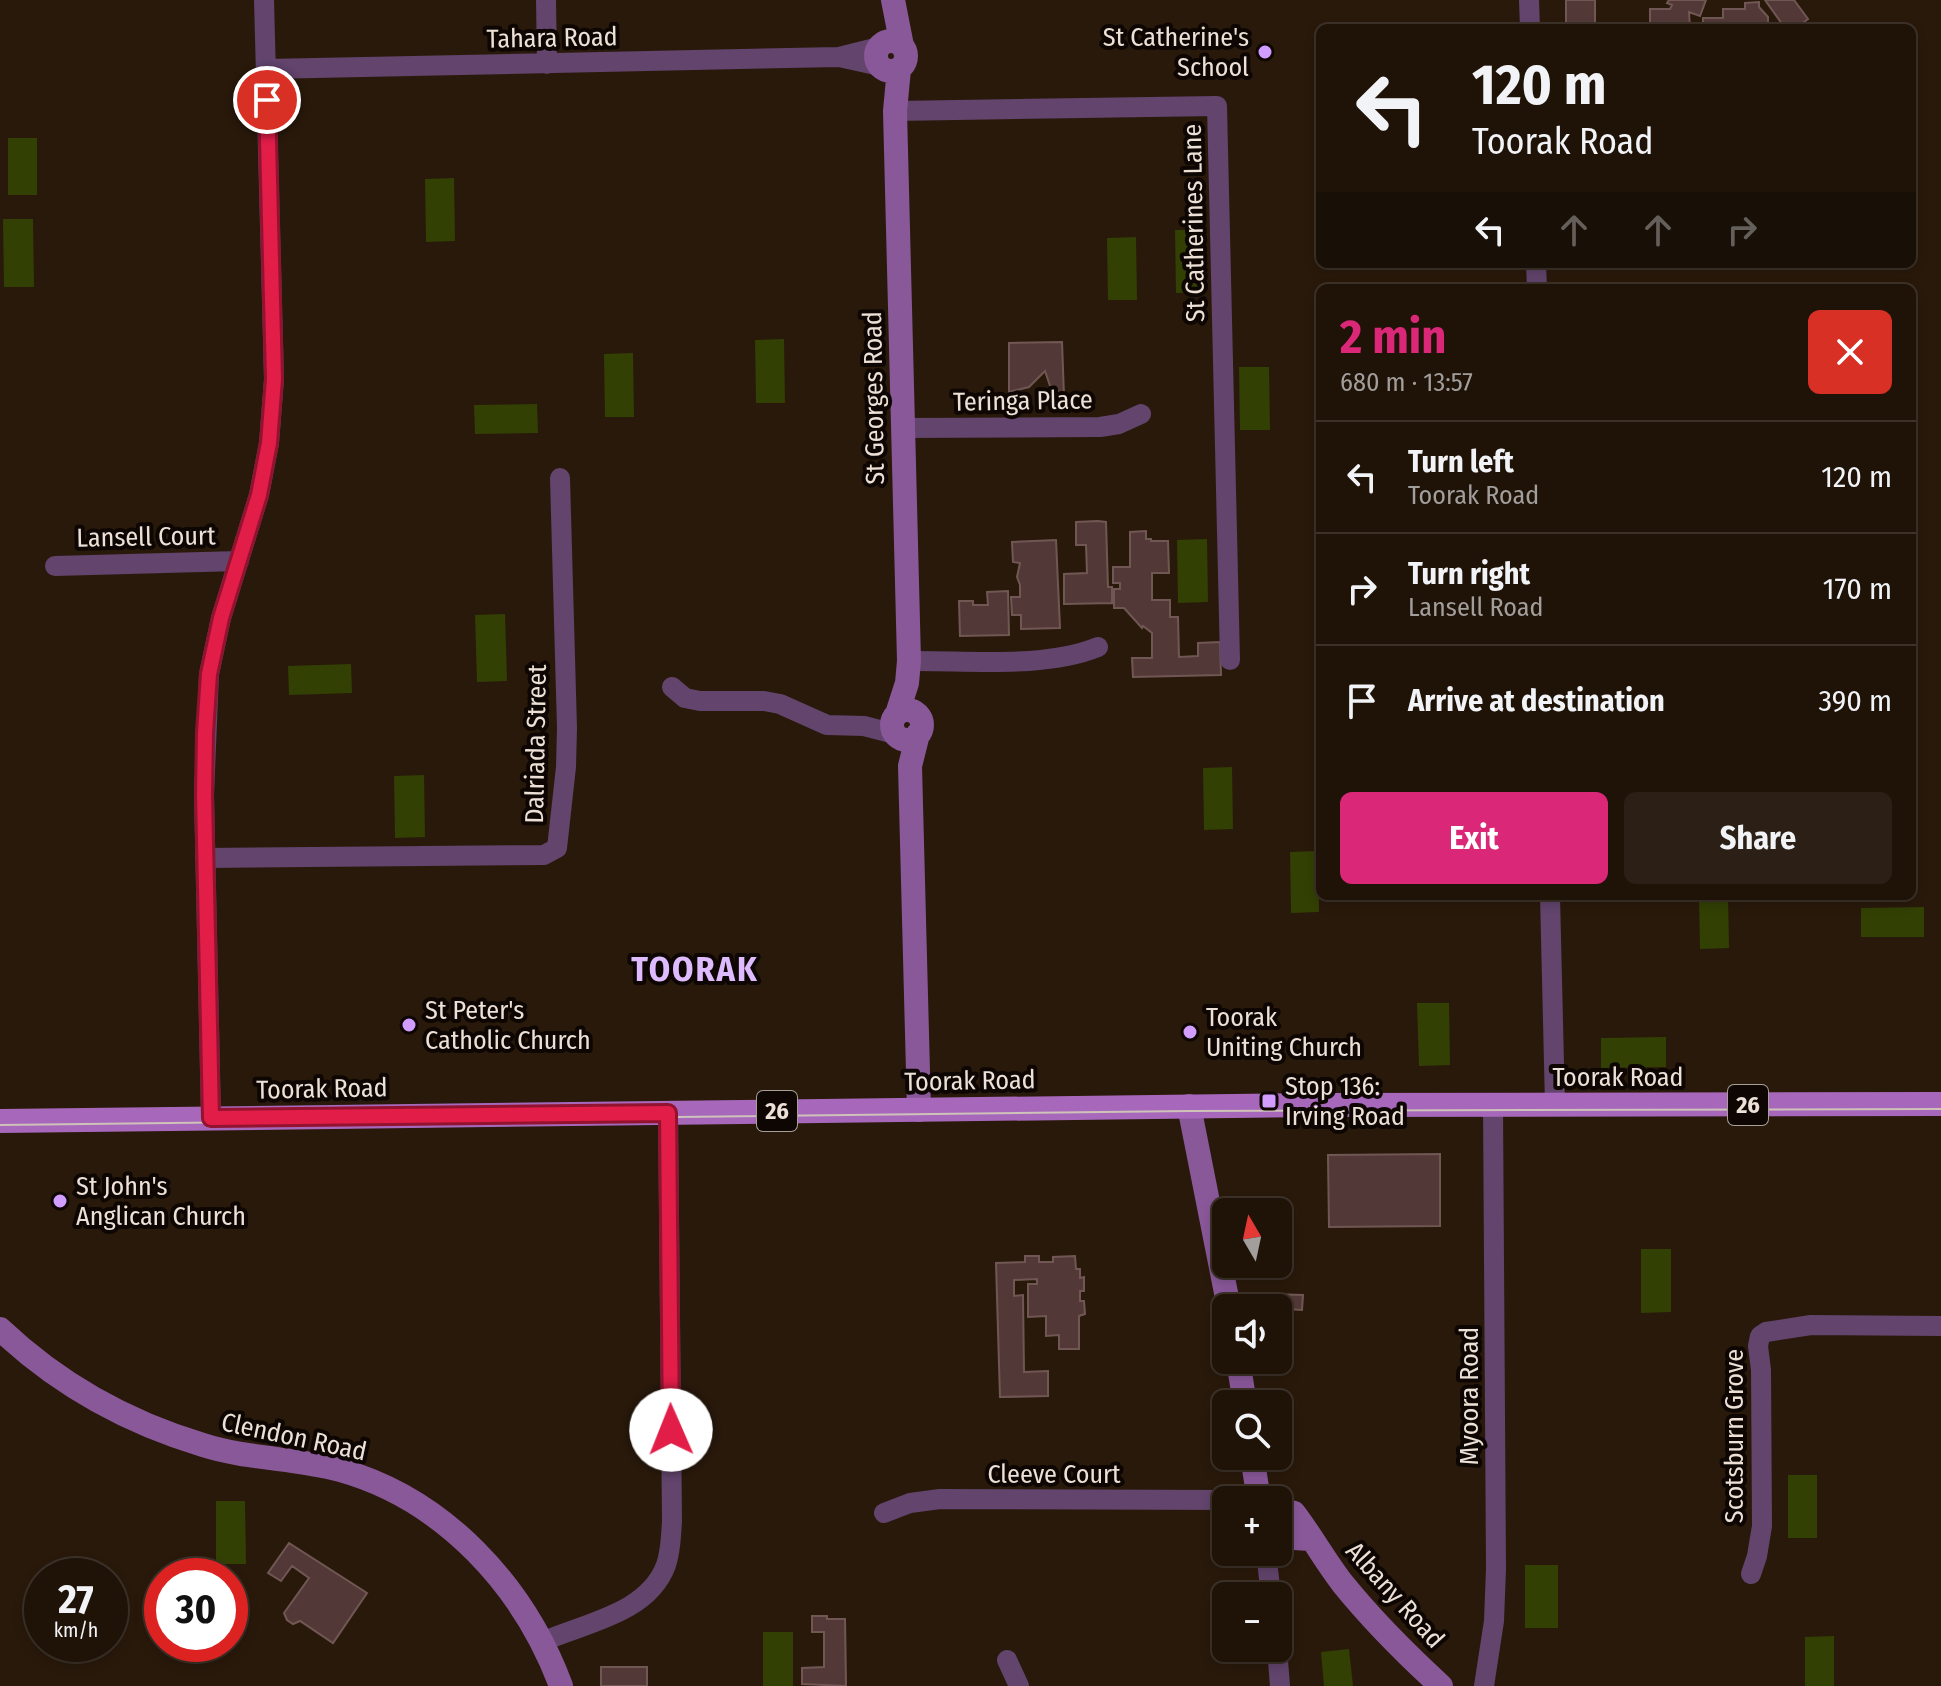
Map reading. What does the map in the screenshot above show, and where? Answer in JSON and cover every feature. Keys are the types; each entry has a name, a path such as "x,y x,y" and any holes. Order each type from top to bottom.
{"main road":[{"name":"Toorak Road","path":"0,1121 1189,1106 1941,1104"}],"street":[{"path":"211,1118 204,779 209,674 221,618 259,495 269,443 274,379 264,0"},
{"path":"546,0 547,64"},
{"path":"1529,0 1530,24"},
{"name":"St Georges Road","path":"893,3 887,57 895,111 908,672 903,725 910,766 919,1110"},
{"name":"Tahara Road","path":"266,69 887,57"},
{"name":"St Catherines Lane","path":"895,111 1217,106 1230,660"},
{"name":"Teringa Place","path":"903,428 1100,427 1119,424 1141,414"},
{"name":"Dalriada Street","path":"205,858 544,855 557,848 567,741 560,478"},
{"name":"Lansell Court","path":"55,566 239,561"},
{"path":"908,672 1055,659 1098,647"},
{"path":"672,687 685,698 700,701 780,704 827,725 903,725"},
{"path":"1550,900 1555,1105"},
{"name":"Myoora Road","path":"1484,1686 1494,1621 1496,1569 1493,1105"},
{"path":"1189,1106 1226,1294"},
{"path":"542,1642 626,1608 656,1584 666,1565 672,1521 668,1113"},
{"name":"Scotsburn Grove","path":"1751,1574 1762,1526 1760,1336 1766,1332 1811,1325 1941,1326"},
{"name":"Clendon Road","path":"0,1329 69,1385 155,1429 217,1449 342,1471 426,1509 459,1533 510,1592 542,1642 561,1686"},
{"name":"Cleeve Court","path":"884,1513 910,1503 940,1499 1212,1500"},
{"name":"Albany Road","path":"1292,1512 1343,1584 1380,1626 1441,1686"},
{"name":"Albany Road","path":"1292,1536 1310,1539"},
{"path":"1007,1660 1019,1686"},
{"path":"1278,1662 1280,1686"}],"green space":[{"path":"8,138 37,138 37,195 8,195"},
{"path":"454,178 455,241 426,242 425,179"},
{"path":"3,219 33,219 34,287 4,287"},
{"path":"1175,230 1204,230 1206,292 1176,293"},
{"path":"1136,237 1137,300 1108,300 1107,238"},
{"path":"784,339 785,403 756,403 755,340"},
{"path":"633,353 634,417 605,417 604,354"},
{"path":"1239,367 1269,367 1270,430 1240,430"},
{"path":"537,404 538,433 475,434 474,405"},
{"path":"1207,539 1208,602 1178,603 1177,540"},
{"path":"505,614 507,681 477,682 475,615"},
{"path":"351,664 352,693 289,695 288,666"},
{"path":"1232,767 1233,829 1204,830 1203,768"},
{"path":"424,775 425,837 395,838 394,776"},
{"path":"1316,851 1316,900 1319,900 1319,912 1291,913 1290,852"},
{"path":"1699,900 1728,900 1729,948 1700,949"},
{"path":"1924,907 1924,937 1861,937 1861,908"},
{"path":"1417,1003 1449,1003 1450,1065 1419,1066"},
{"path":"1666,1037 1666,1067 1601,1068 1601,1038"},
{"path":"1641,1249 1671,1249 1671,1312 1641,1313"},
{"path":"1788,1475 1817,1475 1817,1538 1788,1538"},
{"path":"216,1501 245,1501 246,1558 216,1558"},
{"path":"1525,1565 1558,1565 1558,1628 1525,1628"},
{"path":"763,1632 793,1632 793,1686 763,1686"},
{"path":"1834,1636 1834,1686 1805,1686 1805,1637"},
{"path":"1349,1649 1353,1686 1324,1686 1321,1652"}],"building":[{"path":"1566,0 1595,0 1595,24 1566,24"},
{"path":"1669,0 1706,0 1700,16 1689,12 1690,24 1650,24 1650,9 1670,9 1672,5 1667,3"},
{"path":"1765,0 1794,0 1808,19 1801,24 1782,24"},
{"path":"1759,2 1759,7 1768,17 1768,24 1703,24 1703,18 1723,18 1723,9 1745,9 1745,3"},
{"path":"1062,342 1064,396 1050,386 1045,371 1029,387 1009,392 1009,343"},
{"path":"1076,522 1106,522 1108,587 1112,587 1112,603 1064,604 1064,574 1087,573 1086,545 1076,545"},
{"path":"1146,531 1146,539 1168,541 1169,573 1152,573 1152,600 1170,600 1170,617 1178,617 1179,657 1198,656 1198,643 1220,642 1221,675 1133,677 1132,658 1152,658 1152,633 1142,628 1124,608 1114,608 1114,589 1120,589 1120,583 1113,583 1113,567 1130,567 1130,532"},
{"path":"1056,540 1060,628 1021,629 1021,615 1012,615 1011,597 1020,597 1017,577 1020,563 1013,562 1012,542"},
{"path":"1008,591 1009,635 960,636 959,601 988,605 987,592"},
{"path":"1440,1154 1440,1226 1329,1227 1328,1155"},
{"path":"1025,1256 1039,1256 1039,1262 1053,1262 1053,1257 1075,1256 1076,1269 1080,1269 1080,1278 1084,1277 1080,1301 1084,1301 1085,1314 1079,1316 1079,1349 1059,1349 1059,1335 1046,1336 1046,1316 1028,1317 1028,1284 1037,1284 1037,1279 1014,1280 1014,1296 1023,1295 1024,1372 1048,1371 1048,1396 1000,1397 996,1263 1025,1262"},
{"path":"1292,1295 1303,1295 1302,1310 1292,1309"},
{"path":"289,1543 367,1593 333,1643 300,1621 293,1624 287,1620 284,1613 309,1578 292,1566 281,1581 268,1573"},
{"path":"812,1616 845,1619 846,1686 802,1684 802,1668 824,1667 824,1632 812,1632"},
{"path":"601,1667 647,1667 647,1686 601,1686"}],"tram line":[{"path":"0,1125 1190,1111 1941,1109"}],"place":[{"name":"St Catherine's School","path":"1265,52"},
{"name":"St Peter's Catholic Church","path":"409,1025"},
{"name":"Toorak Uniting Church","path":"1190,1032"},
{"name":"Stop 136: Irving Road","path":"1269,1101"},
{"name":"St John's Anglican Church","path":"60,1201"}],"district":[{"name":"TOORAK","path":"695,969"}],"route":[{"path":"267,100 274,379 269,443 259,495 221,618 209,674 205,733 211,1118 668,1113 671,1430"}]}
